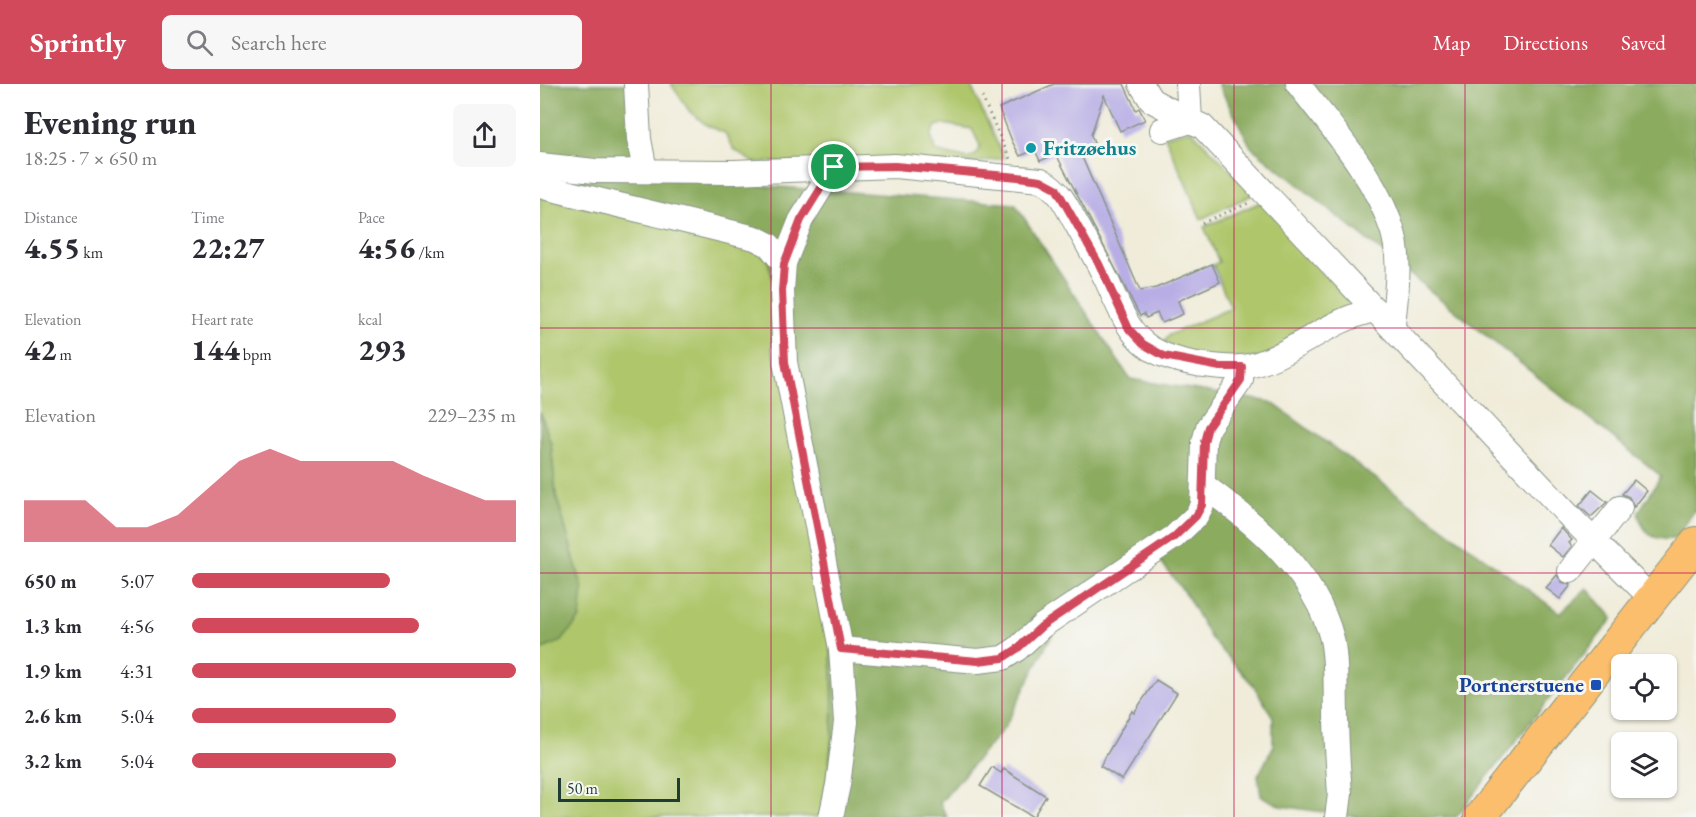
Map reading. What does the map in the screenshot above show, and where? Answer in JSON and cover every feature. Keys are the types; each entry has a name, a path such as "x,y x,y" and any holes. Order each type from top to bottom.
{"main road":[{"path":"1480,817 1696,543"}],"lane":[{"path":"636,84 639,139 645,171"},
{"path":"1141,84 1151,100 1202,126 1652,599"},
{"path":"1188,84 1190,121"},
{"path":"1298,84 1377,194 1393,231 1397,286 1384,317"},
{"path":"1162,130 1190,121"},
{"path":"540,165 595,171 733,172 895,166 1041,180 1056,188 1099,264 1129,329 1143,344 1164,356 1220,367 1242,367 1264,362 1341,320 1384,317"},
{"path":"831,817 838,785 846,722 841,649 785,362 784,264 801,220 834,167"},
{"path":"540,186 756,238 769,245 784,264"},
{"path":"841,649 978,661 1003,658 1042,626 1174,537 1196,516 1202,505 1204,442 1208,427 1241,380 1242,367"},
{"path":"1203,485 1259,530 1283,553 1315,598 1324,617 1335,656 1340,794 1337,817"},
{"path":"1570,571 1620,508"}],"path":[{"path":"982,97 1018,177"},
{"path":"1202,223 1253,201 1265,192"}],"green space":[{"path":"540,84 628,84 643,177 1015,204 1130,379 1271,402 1560,613 1587,588 1613,618 1456,817 1358,817 1281,806 1261,796 1258,776 1273,747 1273,717 1254,686 1210,637 1187,596 1162,563 1135,555 1072,595 1005,727 940,803 947,817 820,817 831,751 833,688 830,642 772,275 767,258 755,246 540,197"},
{"path":"671,84 970,84 1004,158 975,163 752,162 734,149 725,133 708,126 690,112","holes":["943,124 972,129 980,146 976,155 968,159 935,151 931,135 936,126"]},
{"path":"1218,84 1696,84 1696,508 1676,539 1661,539 1651,535 1643,527 1638,513 1661,476 1251,147"},
{"path":"1191,130 1254,194 1201,219 1165,136"},
{"path":"540,197 735,239 767,258 772,275 830,642 833,688 831,751 820,817 540,817 540,650 562,641 583,590 556,495 551,444 540,411"},
{"path":"1261,202 1353,301 1352,305 1266,358 1193,358 1164,342 1169,335 1231,308 1213,265 1219,262 1204,227"},
{"path":"540,411 551,444 556,495 583,590 580,618 562,641 540,650"}],"building":[{"name":"Fritzøehus","path":"1054,84 1124,84 1136,110 1139,108 1145,120 1120,131 1104,95 1091,135 1094,143 1079,150 1140,291 1156,288 1212,264 1220,282 1178,301 1183,314 1162,323 1157,313 1146,318 1144,314 1140,316 1056,154 1040,161 1035,150 1020,156 999,108"},
{"path":"1634,480 1647,491 1634,507 1629,497 1622,494"},
{"path":"1592,490 1607,502 1591,517 1579,506"},
{"path":"1561,528 1572,540 1569,543 1572,546 1563,557 1548,545"},
{"path":"1557,575 1562,582 1571,585 1560,599 1546,588"},
{"path":"1156,680 1177,693 1122,780 1100,766 1132,711 1134,713"},
{"path":"992,767 1001,773 1004,769 1046,796 1033,817 980,786"}],"place":[{"name":"Fritzøehus","path":"1031,148"},
{"name":"Portnerstuene","path":"1596,685"}],"route":[{"path":"895,166 1041,180 1056,188 1099,264 1129,329 1143,344 1164,356 1193,363 1242,367 1241,380 1235,391 1208,427 1204,442 1202,505 1196,516 1174,537 1042,626 1017,649 1003,658 978,661 841,649 785,362 782,291 784,264 801,220 834,167 895,166"}]}
